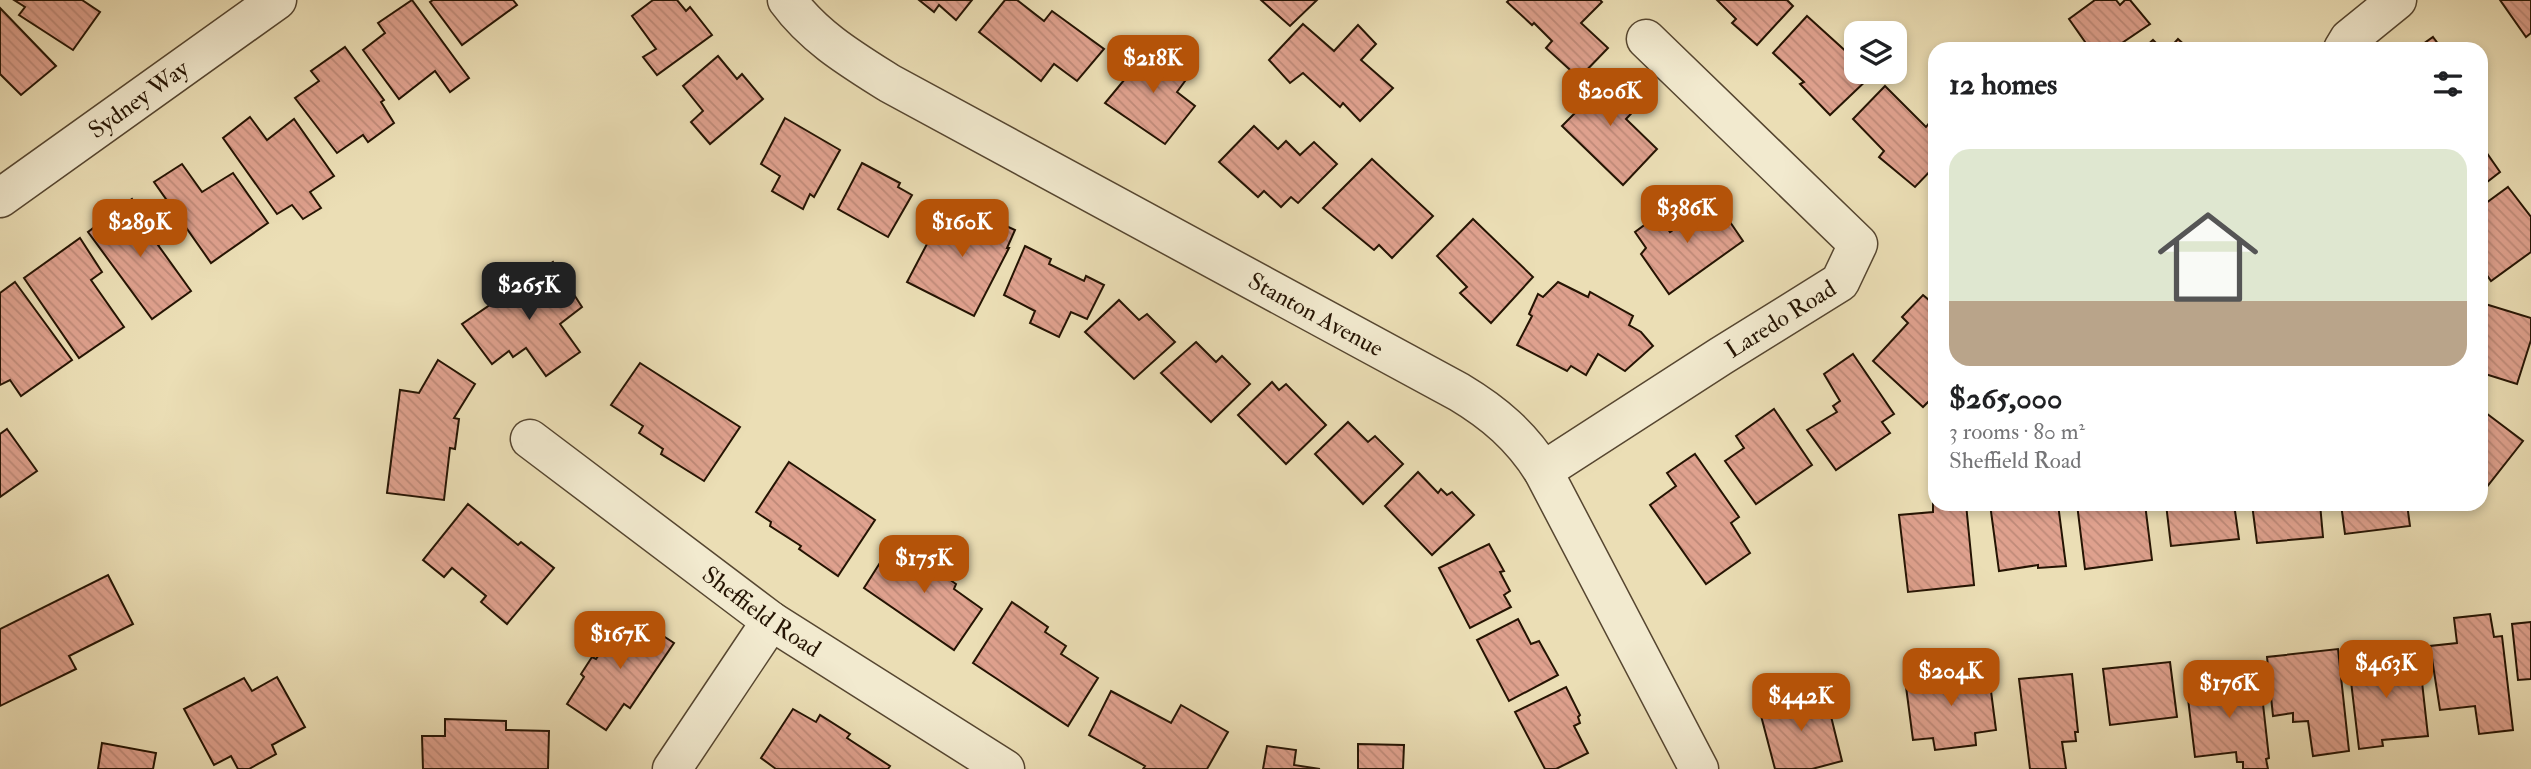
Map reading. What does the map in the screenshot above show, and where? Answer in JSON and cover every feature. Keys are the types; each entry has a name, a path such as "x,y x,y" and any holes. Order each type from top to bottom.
{"street":[{"name":"Sydney Way","path":"0,198 277,0"},
{"name":"Stanton Avenue","path":"787,0 829,44 889,83 1459,392 1483,407 1518,436 1543,471 1699,769"},
{"path":"2347,42 2397,0"},
{"name":"Laredo Road","path":"1543,471 1840,282 1858,244 1646,39"},
{"name":"Sheffield Road","path":"530,439 771,621 1005,769"},
{"path":"675,767 771,621"}],"building":[{"path":"14,0 82,0 100,12 73,50 19,15 25,7"},
{"path":"412,0 469,78 450,92 435,71 399,99 363,50 385,33 378,23"},
{"path":"513,0 517,5 462,45 430,2"},
{"path":"653,0 677,0 686,11 690,7 712,35 657,75 643,57 656,49 632,16"},
{"path":"919,0 972,0 956,20 939,5 934,12"},
{"path":"1005,0 1017,0 1044,21 1052,11 1104,49 1077,81 1054,64 1041,81 979,32"},
{"path":"1261,0 1317,0 1290,26"},
{"path":"1600,0 1602,2 1581,23 1608,48 1579,78 1546,48 1552,41 1507,2"},
{"path":"1717,0 1787,0 1793,6 1757,45 1732,23 1736,19"},
{"path":"2095,0 2116,0 2120,5 2125,0 2130,0 2150,24 2123,42 2085,42 2069,19"},
{"path":"2500,0 2531,0 2531,33 2526,37"},
{"path":"0,8 56,66 21,95 0,74"},
{"path":"1807,16 1844,50 1844,84 1863,84 1830,115 1800,84 1804,82 1773,53"},
{"path":"1303,24 1334,51 1358,25 1376,44 1361,60 1393,88 1360,121 1343,103 1340,107 1303,73 1290,83 1269,60"},
{"path":"1159,38 1173,49 1164,59 1188,77 1177,92 1195,106 1165,144 1105,103"},
{"path":"345,47 384,100 381,102 394,123 368,142 363,135 337,153 295,98 319,81 311,71"},
{"path":"718,56 737,79 742,74 763,99 710,144 691,122 703,111 683,86"},
{"path":"1611,71 1643,101 1626,119 1657,149 1623,185 1562,126 1580,108 1573,101 1587,85 1593,91"},
{"path":"1885,86 1926,127 1928,124 1928,173 1915,187 1879,157 1884,151 1853,119"},
{"path":"250,117 267,140 294,119 334,176 310,192 321,208 303,219 292,205 277,214 223,138"},
{"path":"785,118 840,150 814,197 810,194 803,209 772,191 780,176 761,164"},
{"path":"1254,126 1278,149 1286,141 1300,155 1314,142 1337,164 1298,203 1291,197 1281,207 1264,191 1258,197 1219,162"},
{"path":"2488,155 2500,172 2488,181"},
{"path":"1372,159 1433,216 1392,258 1379,245 1374,250 1323,208"},
{"path":"862,163 900,183 898,187 912,195 888,237 838,209"},
{"path":"182,164 202,192 233,173 268,223 211,263 154,182"},
{"path":"2508,187 2531,217 2531,252 2491,281 2488,277 2488,202"},
{"path":"132,199 162,243 158,245 191,291 152,319 88,232"},
{"path":"1715,200 1743,241 1669,294 1641,254 1646,248 1635,232 1658,215 1670,232"},
{"path":"948,204 986,223 989,218 1015,230 1009,248 974,316 907,282"},
{"path":"1473,219 1533,277 1491,323 1460,293 1467,287 1437,256"},
{"path":"80,238 102,272 91,280 124,327 79,358 24,278"},
{"path":"1025,246 1051,259 1049,264 1084,281 1086,276 1104,285 1087,319 1071,312 1059,337 1030,323 1035,311 1004,295"},
{"path":"553,262 582,307 560,324 580,352 546,376 526,348 513,357 509,351 492,364 462,324"},
{"path":"15,282 72,360 21,396 10,380 0,385 0,293"},
{"path":"1558,282 1588,297 1590,292 1633,316 1629,325 1641,332 1653,346 1625,371 1598,354 1586,375 1571,366 1567,371 1517,345 1532,316 1529,314 1538,294 1543,297"},
{"path":"1923,295 1928,299 1928,402 1923,407 1873,361 1908,323 1902,317"},
{"path":"1119,300 1139,320 1147,314 1175,342 1134,379 1085,332"},
{"path":"2488,305 2531,318 2531,340 2517,384 2488,375"},
{"path":"1196,342 1216,362 1222,356 1250,384 1211,422 1161,373"},
{"path":"1853,354 1894,414 1882,422 1890,433 1836,470 1807,430 1837,412 1833,406 1840,401 1824,374"},
{"path":"438,360 475,384 454,418 459,419 455,449 450,448 444,500 387,493 400,390 419,393"},
{"path":"640,363 740,427 704,481 661,454 663,449 639,433 643,426 611,405"},
{"path":"1272,382 1279,390 1286,384 1326,425 1286,464 1238,415"},
{"path":"1774,409 1812,465 1756,504 1725,461 1744,448 1736,436"},
{"path":"2488,415 2523,441 2488,485"},
{"path":"1348,422 1368,442 1375,436 1403,464 1363,504 1315,454"},
{"path":"7,429 37,471 0,497 0,434"},
{"path":"1695,454 1739,517 1731,523 1750,553 1706,584 1650,505 1676,486 1667,473"},
{"path":"789,462 875,520 838,576 799,549 801,546 770,526 771,522 756,512"},
{"path":"1418,472 1438,493 1441,489 1447,495 1452,492 1474,515 1432,555 1385,506"},
{"path":"468,504 518,545 521,542 554,568 507,624 481,602 486,596 452,568 444,577 423,560"},
{"path":"1967,511 1974,585 1908,592 1899,515"},
{"path":"1991,511 2059,511 2066,566 2038,568 2038,565 1999,571"},
{"path":"2078,511 2146,511 2152,560 2085,569"},
{"path":"2167,511 2235,511 2239,539 2171,546"},
{"path":"2253,511 2321,511 2323,537 2257,543"},
{"path":"2342,511 2408,511 2410,526 2345,534"},
{"path":"1489,544 1504,571 1500,572 1510,591 1504,595 1511,607 1470,628 1439,568"},
{"path":"890,547 911,559 919,548 945,564 939,572 956,584 954,589 982,609 954,650 864,588"},
{"path":"108,575 133,624 69,656 76,669 0,706 0,629"},
{"path":"1012,602 1048,627 1045,632 1066,646 1061,654 1098,678 1068,726 973,663"},
{"path":"628,613 674,643 630,708 624,704 606,730 567,704 584,677 581,674 592,657 596,659"},
{"path":"2490,614 2494,637 2502,636 2513,730 2479,734 2475,706 2440,710 2430,646 2457,643 2454,618"},
{"path":"1518,619 1531,644 1539,641 1558,675 1509,701 1477,640"},
{"path":"2531,622 2531,679 2518,680 2512,624"},
{"path":"2338,649 2349,751 2313,756 2308,721 2293,722 2293,713 2273,716 2267,657"},
{"path":"2383,652 2385,668 2420,664 2428,736 2382,740 2383,746 2359,749 2348,656"},
{"path":"2170,662 2177,717 2110,725 2103,669"},
{"path":"1988,668 1996,730 1975,733 1976,745 1935,750 1933,738 1913,740 1905,679"},
{"path":"2072,674 2078,732 2075,732 2076,741 2062,742 2066,769 2030,769 2019,679"},
{"path":"277,677 305,727 272,745 276,754 249,769 238,769 231,756 214,765 184,709 244,678 252,691"},
{"path":"2233,677 2234,680 2260,677 2268,769 2243,769 2243,762 2237,762 2236,752 2195,757 2186,682"},
{"path":"1566,687 1580,715 1580,723 1574,726 1588,753 1556,769 1545,769 1515,712"},
{"path":"1111,691 1171,723 1181,705 1228,732 1207,769 1143,769 1145,766 1089,735"},
{"path":"1825,692 1842,761 1812,769 1775,769 1759,708"},
{"path":"793,709 816,722 820,715 850,734 847,738 890,766 888,769 776,769 761,758"},
{"path":"445,719 506,721 506,730 549,731 548,769 423,769 422,736 445,736"},
{"path":"102,743 156,753 153,769 98,769"},
{"path":"1358,744 1404,745 1403,769 1358,769"},
{"path":"1267,746 1296,750 1294,765 1320,769 1263,769"}]}
